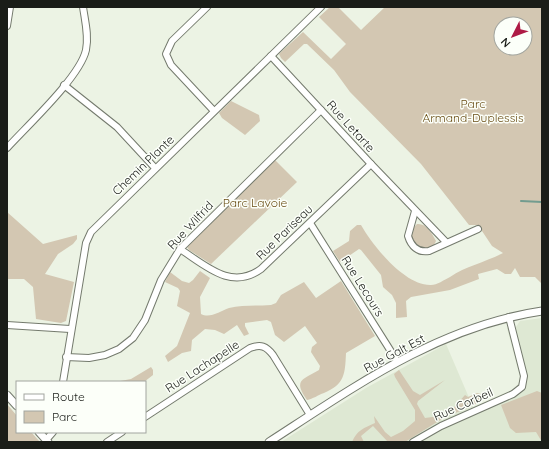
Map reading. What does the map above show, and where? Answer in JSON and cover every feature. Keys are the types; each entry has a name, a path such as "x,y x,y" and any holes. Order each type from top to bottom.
{"street":[{"path":"7,26 10,7"},
{"path":"7,148 64,85 77,67 85,52 87,41 83,7"},
{"path":"207,7 172,41 166,54 171,65 214,111"},
{"name":"Chemin Plante","path":"63,381 70,330 88,237 95,227 319,8"},
{"name":"Rue Letarte","path":"271,56 415,211 446,242"},
{"path":"64,85 117,127 155,168"},
{"name":"Rue Wilfrid","path":"66,357 89,358 105,355 119,349 133,338 145,320 161,280 180,249 321,110"},
{"name":"Rue Pariseau","path":"180,249 220,274 237,278 251,275 261,269 371,164"},
{"path":"415,211 408,236 412,246 420,251 425,252 478,229"},
{"name":"Rue Lecours","path":"310,223 397,361"},
{"name":"Rue Galt Est","path":"269,442 397,361 458,334 509,317 542,311"},
{"name":"Rue Corbeil","path":"413,442 440,426 513,394 522,387 524,376 509,317"},
{"path":"7,325 70,330"},
{"name":"Rue Lachapelle","path":"146,416 250,348 257,345 268,349 273,355 310,415"},
{"path":"7,395 16,405"},
{"path":"40,433 47,441"},
{"path":"107,442 120,433"}],"shaded area":[{"path":"542,318 542,421 539,421 541,442 281,442 366,388 446,344 473,407 514,389 520,381 520,377 507,328 516,327 520,321"}],"green space":[{"name":"Parc Armand-Duplessis","path":"330,7 338,7 361,30 385,7 542,7 542,296 541,283 535,277 520,277 515,268 511,274 505,274 497,269 478,274 479,279 450,290 411,297 406,301 407,317 396,318 396,303 392,295 383,287 381,275 361,250 359,249 340,262 333,251 349,241 350,231 357,225 361,225 373,243 391,263 411,279 421,284 436,284 463,270 503,253 492,246 478,225 469,225 421,164 350,92 334,70 307,44 304,44 285,62 279,54 303,32 331,59 346,44 319,17"},
{"path":"231,101 259,115 260,121 245,135 222,118 219,113"},
{"name":"Parc Lavoie","path":"275,160 297,182 211,264 189,250 187,247"},
{"path":"7,212 43,244 77,235 77,239 73,244 58,254 45,274 74,282 66,321 61,323 36,319 33,287 24,279 7,279"},
{"path":"417,224 423,225 431,232 436,241 434,245 425,249 414,243 412,239 412,231"},
{"path":"200,271 210,278 200,297 201,314 208,316 234,307 271,305 276,303 281,295 304,282 316,298 341,281 375,336 346,353 344,373 340,382 336,386 331,390 307,400 301,388 301,381 319,370 320,366 311,352 312,347 317,343 305,326 284,342 275,335 271,322 267,320 245,323 249,334 244,336 237,325 224,334 215,330 205,329 192,340 191,351 182,353 168,362 165,356 177,346 190,313 177,306 180,291 178,288 165,282 170,272 182,281 189,283"},
{"path":"151,367 153,370 153,375 145,381 120,381 131,379"},
{"path":"399,370 413,391 420,395 445,380 418,401 417,404 425,418 440,416 442,419 405,442 388,442 373,426 361,436 364,442 352,442 359,432 375,423 374,416 385,432 391,437 403,431 415,421 415,410 394,374"},
{"path":"537,391 542,393 542,442 536,432 516,433 510,428 501,405"},
{"path":"477,393 484,397 478,403 451,415 448,414 465,395 468,397"},
{"path":"7,404 16,415 16,433 32,433 40,442 7,442"}],"waterway":[{"path":"521,201 542,202"}]}
